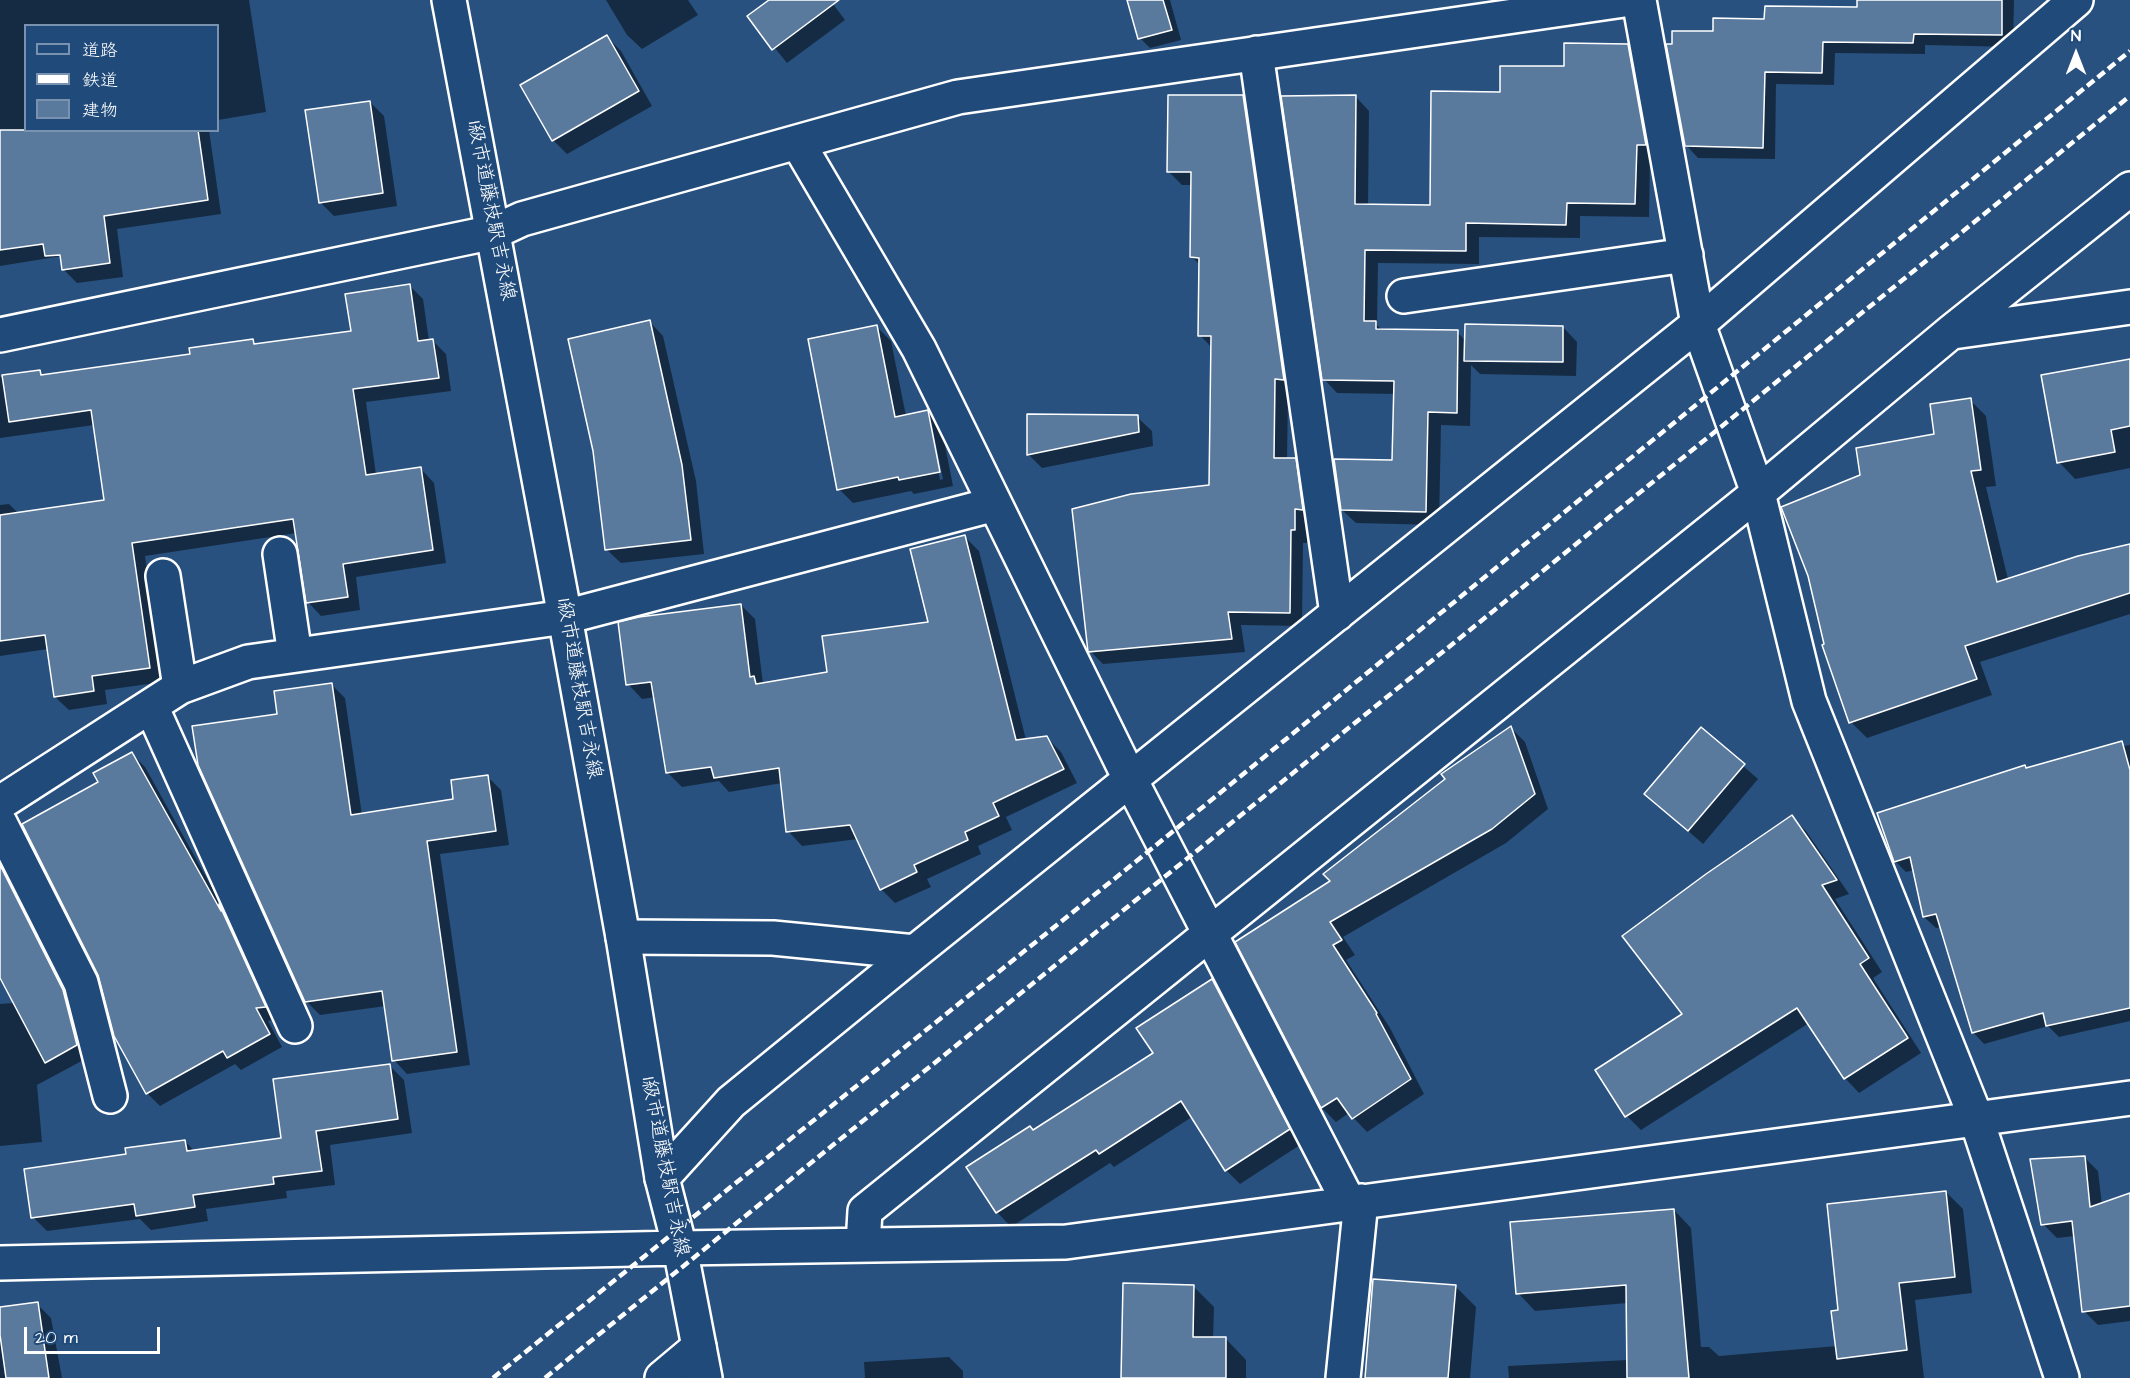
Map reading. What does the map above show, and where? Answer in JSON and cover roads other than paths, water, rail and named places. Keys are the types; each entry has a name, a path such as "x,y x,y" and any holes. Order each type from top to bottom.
{"street":[{"name":"1級市道藤枝駅吉永線","path":"449,0 495,231 565,617 662,1178 680,1248 702,1363"},
{"path":"0,335 495,231 522,219 958,97 1624,0"},
{"path":"1639,0 1698,324 1758,493 1809,701 1976,1118 2062,1378"},
{"path":"662,1178 731,1102 1698,324 2076,0"},
{"path":"1256,53 1337,614"},
{"path":"798,143 919,349 1130,779 1355,1202 1343,1378"},
{"path":"864,1245 865,1211 1758,493 1951,332 2130,189"},
{"path":"1404,296 1686,255"},
{"path":"1951,332 2130,307"},
{"path":"0,803 180,687 248,662 565,617 995,504"},
{"path":"280,554 295,655"},
{"path":"162,576 180,687"},
{"path":"151,706 295,1026"},
{"path":"0,823 81,983 110,1096"},
{"path":"622,937 773,938 915,952"},
{"path":"0,1263 1066,1242 2130,1098"},
{"path":"662,1378 702,1363"}],"railway":[{"path":"493,1378 1139,859 2130,51"},
{"path":"545,1378 2130,96"}]}
